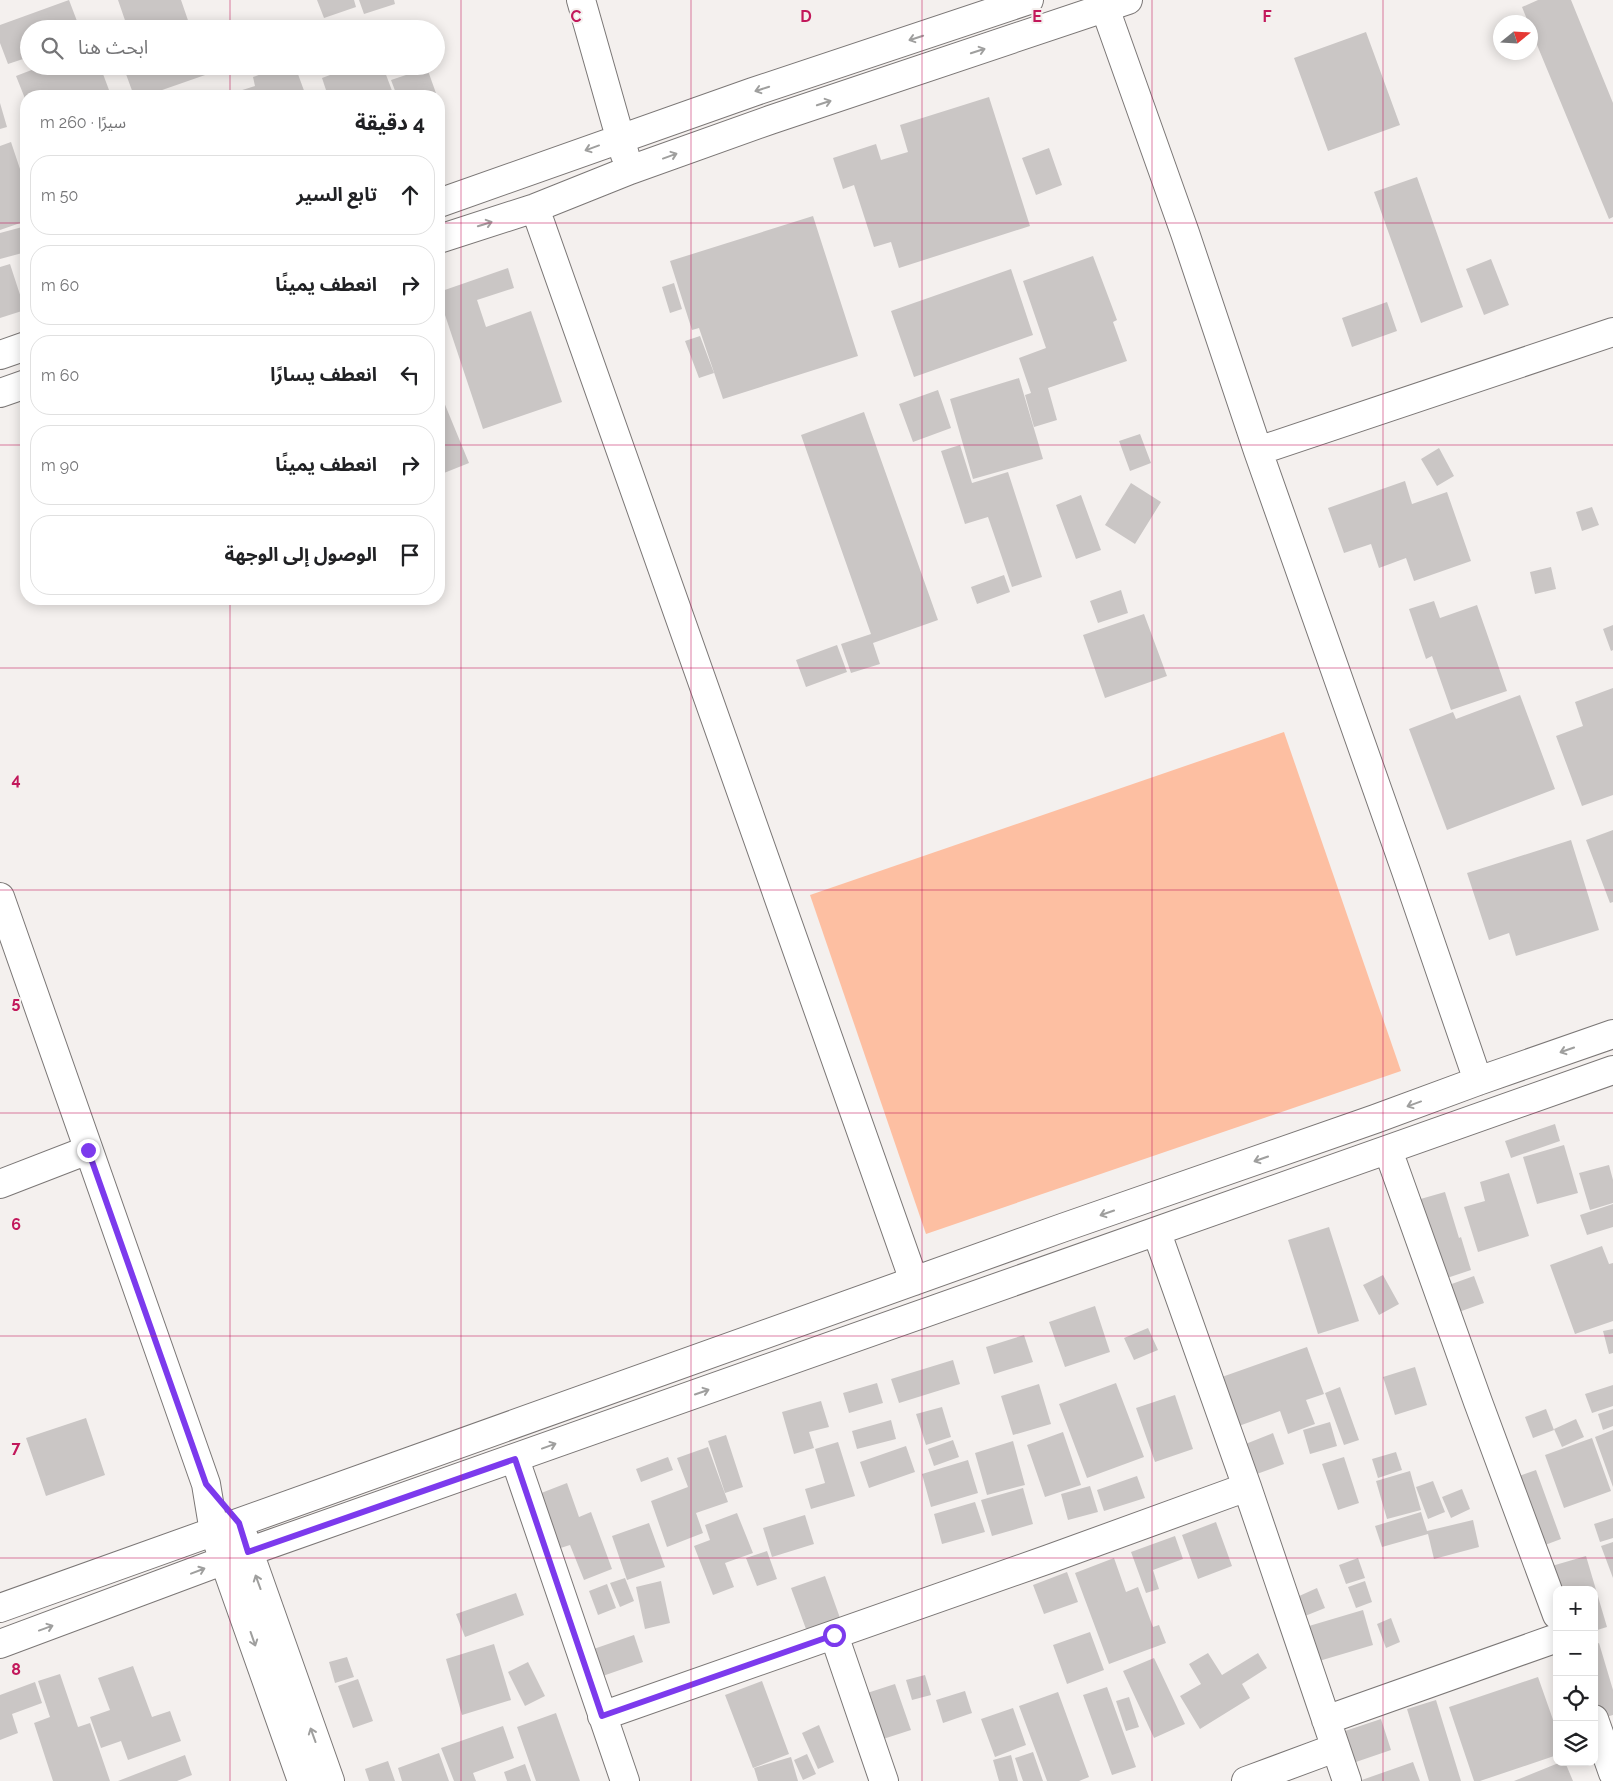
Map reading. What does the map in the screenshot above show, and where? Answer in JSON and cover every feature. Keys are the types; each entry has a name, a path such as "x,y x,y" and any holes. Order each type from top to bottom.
{"street":[{"path":"581,0 630,170"},
{"path":"445,201 992,6 1029,0"},
{"path":"445,237 535,208 630,170 770,120 1116,4 1185,233 1258,452 1478,1081"},
{"path":"535,208 914,1281"},
{"path":"1258,452 1613,332"},
{"path":"0,355 20,348"},
{"path":"0,393 20,386"},
{"path":"0,896 206,1484 227,1528 330,1781"},
{"path":"0,1608 914,1281 1613,1034"},
{"path":"0,1644 237,1556 1157,1233 1613,1070"},
{"path":"0,1184 88,1150"},
{"path":"1388,1150 1553,1604"},
{"path":"1157,1233 1247,1487 1347,1781"},
{"path":"515,1459 602,1716 626,1781"},
{"path":"602,1716 1040,1563 1247,1487"},
{"path":"237,1556 302,1781"},
{"path":"834,1635 884,1781"},
{"path":"1326,1720 1553,1639"},
{"path":"1595,1721 1612,1769"},
{"path":"1246,1781 1336,1748"}],"shaded area":[{"path":"1284,732 1401,1071 926,1234 810,895"}],"building":[{"path":"69,0 77,20 20,20 20,60 8,64 0,43 0,25"},
{"path":"118,0 181,0 188,20 125,20"},
{"path":"317,0 354,0 356,7 324,18"},
{"path":"359,0 394,0 395,4 364,14"},
{"path":"1538,0 1571,0 1613,103 1613,217 1609,219 1538,47 1538,15 1525,15 1522,7"},
{"path":"1366,32 1400,125 1328,151 1294,58"},
{"path":"103,75 109,90 22,90 16,76"},
{"path":"126,75 205,75 162,90 132,90"},
{"path":"258,75 298,75 304,90 242,90 255,86 253,77"},
{"path":"330,75 386,75 392,90 326,90 322,78"},
{"path":"406,75 430,75 435,90 395,90 391,80"},
{"path":"989,97 1030,226 899,268 891,242 874,247 854,185 843,189 833,158 876,144 881,160 908,152 900,125"},
{"path":"0,103 7,127 0,129"},
{"path":"11,142 20,169 20,223 0,230 0,146"},
{"path":"1049,148 1062,185 1036,195 1022,158"},
{"path":"1417,177 1463,307 1421,323 1374,192"},
{"path":"813,216 858,356 723,399 699,328 692,330 670,261"},
{"path":"20,228 20,254 0,259 0,233"},
{"path":"1093,256 1117,320 1113,322 1127,361 1048,388 1057,420 1034,427 1025,395 1031,393 1019,358 1046,348 1023,281"},
{"path":"1491,259 1509,305 1484,315 1466,269"},
{"path":"10,264 20,295 20,312 0,318 0,267"},
{"path":"508,268 514,288 477,300 486,327 531,311 562,402 483,429 445,315 445,290"},
{"path":"1011,269 1033,335 914,377 891,311"},
{"path":"674,283 682,309 670,313 662,287"},
{"path":"1387,302 1397,331 1352,347 1342,318"},
{"path":"700,336 714,373 699,378 685,341"},
{"path":"1019,378 1043,459 973,479 950,399"},
{"path":"938,390 951,428 913,442 899,404"},
{"path":"445,405 469,463 445,473"},
{"path":"864,412 938,620 873,643 880,664 851,673 841,644 871,634 801,435"},
{"path":"1140,434 1151,463 1130,471 1119,441"},
{"path":"960,445 972,483 1008,472 1042,577 1012,587 988,517 965,524 941,451"},
{"path":"1439,448 1454,476 1437,486 1421,459"},
{"path":"1405,481 1412,504 1447,492 1471,561 1414,581 1406,558 1379,568 1371,544 1344,553 1328,508"},
{"path":"1131,483 1161,502 1135,544 1105,525"},
{"path":"1081,495 1101,550 1076,559 1056,505"},
{"path":"1592,507 1599,525 1582,531 1576,512"},
{"path":"1551,567 1556,589 1535,594 1530,572"},
{"path":"1004,575 1010,592 977,604 971,587"},
{"path":"1121,590 1128,613 1098,623 1090,601"},
{"path":"1434,601 1440,618 1477,605 1507,691 1451,710 1432,656 1426,659 1409,609"},
{"path":"1144,614 1167,676 1105,698 1083,635"},
{"path":"1613,625 1613,650 1611,651 1603,629"},
{"path":"837,645 847,672 806,687 796,660"},
{"path":"1613,688 1613,795 1582,806 1556,736 1583,726 1575,702"},
{"path":"1520,695 1555,789 1447,830 1409,729 1453,712 1456,719"},
{"path":"1613,830 1613,902 1610,903 1586,840"},
{"path":"1571,840 1599,930 1516,956 1509,933 1489,940 1467,873"},
{"path":"1555,1124 1560,1141 1511,1158 1505,1141"},
{"path":"1564,1145 1578,1193 1537,1204 1523,1157"},
{"path":"1609,1165 1613,1180 1613,1203 1590,1210 1579,1173"},
{"path":"1509,1173 1529,1236 1478,1252 1464,1207 1485,1201 1480,1182"},
{"path":"1445,1192 1471,1270 1435,1282 1410,1202"},
{"path":"1613,1204 1613,1227 1587,1235 1580,1215"},
{"path":"1329,1227 1359,1321 1318,1334 1288,1240"},
{"path":"1602,1246 1609,1264 1613,1263 1613,1321 1575,1334 1550,1265"},
{"path":"1383,1275 1399,1304 1379,1315 1363,1285"},
{"path":"1474,1276 1484,1303 1456,1313 1446,1286"},
{"path":"1095,1306 1110,1352 1065,1367 1049,1322"},
{"path":"1148,1328 1158,1350 1134,1360 1124,1338"},
{"path":"1613,1329 1613,1353 1609,1354 1603,1331"},
{"path":"1024,1335 1033,1362 994,1374 986,1347"},
{"path":"1307,1347 1324,1394 1306,1400 1315,1424 1288,1434 1280,1411 1236,1427 1219,1378"},
{"path":"953,1360 960,1384 899,1403 891,1379"},
{"path":"1415,1367 1427,1405 1395,1415 1383,1377"},
{"path":"877,1383 883,1403 849,1413 843,1393"},
{"path":"1116,1383 1144,1457 1087,1478 1059,1404"},
{"path":"1039,1384 1051,1424 1013,1435 1001,1396"},
{"path":"1613,1385 1613,1406 1592,1413 1585,1394"},
{"path":"1340,1387 1359,1440 1344,1445 1325,1393"},
{"path":"1175,1395 1193,1449 1155,1462 1136,1408"},
{"path":"821,1401 829,1427 809,1432 814,1448 794,1454 782,1412"},
{"path":"942,1407 951,1437 926,1445 916,1414"},
{"path":"1546,1409 1554,1430 1533,1438 1525,1417"},
{"path":"1613,1409 1613,1426 1603,1430 1598,1414"},
{"path":"86,1418 105,1475 46,1496 26,1438"},
{"path":"1576,1419 1584,1437 1562,1447 1554,1429"},
{"path":"891,1420 896,1439 857,1449 852,1431"},
{"path":"1330,1422 1337,1446 1310,1454 1303,1430"},
{"path":"1613,1430 1613,1487 1595,1437"},
{"path":"1063,1432 1081,1485 1045,1497 1027,1445"},
{"path":"1273,1433 1284,1464 1254,1475 1243,1445"},
{"path":"726,1435 743,1487 725,1493 708,1441"},
{"path":"1592,1438 1611,1491 1564,1508 1545,1455"},
{"path":"953,1440 959,1457 934,1466 928,1449"},
{"path":"1013,1441 1025,1485 987,1495 975,1453"},
{"path":"838,1442 855,1496 811,1509 805,1489 825,1483 815,1449"},
{"path":"906,1446 915,1472 869,1488 860,1462"},
{"path":"708,1447 728,1502 696,1513 703,1533 667,1547 651,1501 688,1487 677,1458"},
{"path":"1396,1452 1402,1470 1378,1478 1372,1459"},
{"path":"668,1457 673,1470 641,1482 636,1469"},
{"path":"1344,1457 1359,1503 1338,1510 1322,1464"},
{"path":"968,1460 978,1493 931,1507 922,1474"},
{"path":"1536,1470 1561,1539 1537,1548 1511,1479"},
{"path":"1410,1471 1421,1510 1387,1519 1376,1481"},
{"path":"1137,1476 1145,1498 1104,1511 1097,1490"},
{"path":"1433,1481 1445,1512 1428,1519 1416,1487"},
{"path":"567,1483 579,1517 591,1512 612,1569 584,1580 570,1545 551,1551 531,1497"},
{"path":"1090,1486 1098,1512 1068,1520 1061,1494"},
{"path":"1023,1488 1033,1524 992,1536 981,1500"},
{"path":"1462,1489 1470,1509 1451,1518 1442,1497"},
{"path":"975,1502 985,1532 942,1544 934,1514"},
{"path":"1421,1512 1427,1531 1473,1520 1479,1547 1434,1559 1428,1534 1382,1547 1375,1526"},
{"path":"737,1513 753,1553 725,1563 734,1587 713,1595 694,1546 710,1540 705,1525"},
{"path":"805,1515 814,1544 772,1557 763,1528"},
{"path":"1613,1518 1613,1538 1600,1542 1594,1524"},
{"path":"1216,1522 1232,1566 1198,1579 1182,1535"},
{"path":"649,1523 665,1567 627,1580 612,1536"},
{"path":"1175,1536 1183,1559 1153,1570 1159,1589 1146,1593 1131,1552"},
{"path":"1613,1542 1613,1578 1601,1546"},
{"path":"767,1551 777,1579 757,1586 746,1558"},
{"path":"1586,1556 1595,1586 1555,1586 1545,1568"},
{"path":"1114,1558 1126,1592 1138,1587 1153,1627 1159,1625 1166,1643 1109,1664 1075,1573"},
{"path":"1358,1558 1365,1578 1346,1584 1339,1565"},
{"path":"1067,1572 1078,1602 1044,1614 1033,1585"},
{"path":"825,1576 840,1618 806,1629 791,1588"},
{"path":"625,1578 634,1601 620,1607 610,1583"},
{"path":"661,1581 670,1623 645,1629 636,1587"},
{"path":"1365,1581 1372,1602 1356,1608 1348,1587"},
{"path":"607,1584 616,1608 598,1615 589,1591"},
{"path":"1317,1588 1325,1608 1305,1616 1297,1597"},
{"path":"516,1593 524,1615 465,1637 456,1614"},
{"path":"1598,1597 1607,1627 1598,1630"},
{"path":"1363,1610 1373,1645 1319,1661 1309,1626"},
{"path":"1391,1618 1400,1642 1386,1648 1377,1624"},
{"path":"1090,1632 1104,1670 1067,1684 1053,1645"},
{"path":"634,1635 643,1662 594,1679 585,1652"},
{"path":"1598,1643 1613,1690 1613,1715 1598,1719 1598,1676"},
{"path":"494,1644 511,1700 462,1715 446,1659"},
{"path":"1208,1653 1222,1675 1258,1653 1267,1668 1242,1684 1250,1698 1200,1729 1180,1696 1201,1684 1189,1664"},
{"path":"347,1657 354,1677 335,1683 329,1662"},
{"path":"1154,1658 1185,1724 1154,1738 1123,1671"},
{"path":"528,1662 545,1696 525,1706 508,1672"},
{"path":"133,1666 152,1717 170,1711 181,1741 128,1760 121,1741 101,1748 90,1717 110,1710 98,1678"},
{"path":"60,1674 78,1727 90,1723 110,1781 53,1781 34,1723 50,1717 38,1681"},
{"path":"925,1675 931,1695 912,1700 906,1680"},
{"path":"1538,1677 1553,1720 1553,1756 1480,1781 1474,1781 1449,1707"},
{"path":"358,1679 373,1721 353,1728 338,1686"},
{"path":"762,1681 789,1754 753,1768 725,1695"},
{"path":"35,1682 42,1703 12,1714 18,1733 0,1740 0,1695"},
{"path":"895,1684 911,1730 880,1740 864,1694"},
{"path":"1107,1687 1136,1767 1112,1775 1083,1695"},
{"path":"965,1691 972,1713 943,1723 936,1700"},
{"path":"1058,1692 1089,1777 1079,1781 1047,1781 1019,1706"},
{"path":"1129,1697 1139,1727 1126,1731 1116,1701"},
{"path":"1436,1700 1461,1781 1429,1781 1407,1709"},
{"path":"1013,1708 1026,1745 995,1757 981,1719"},
{"path":"556,1713 580,1781 536,1781 517,1727"},
{"path":"1381,1719 1391,1750 1353,1763 1342,1732"},
{"path":"819,1725 834,1762 818,1769 802,1733"},
{"path":"503,1726 514,1758 473,1773 476,1781 454,1781 441,1748"},
{"path":"1033,1752 1043,1781 1023,1781 1015,1758"},
{"path":"439,1753 449,1781 402,1781 398,1768"},
{"path":"807,1754 816,1774 803,1780 794,1760"},
{"path":"185,1755 192,1775 177,1781 118,1781"},
{"path":"1011,1755 1018,1781 999,1781 993,1760"},
{"path":"791,1757 798,1781 758,1781 754,1768"},
{"path":"388,1761 395,1781 369,1781 365,1769"},
{"path":"1413,1762 1420,1781 1359,1781"},
{"path":"525,1764 531,1781 507,1781 504,1772"},
{"path":"1553,1765 1567,1766 1573,1781 1514,1781"}],"route":[{"path":"88,1150 206,1484 239,1523 248,1552 515,1459 602,1716 834,1635"}]}
